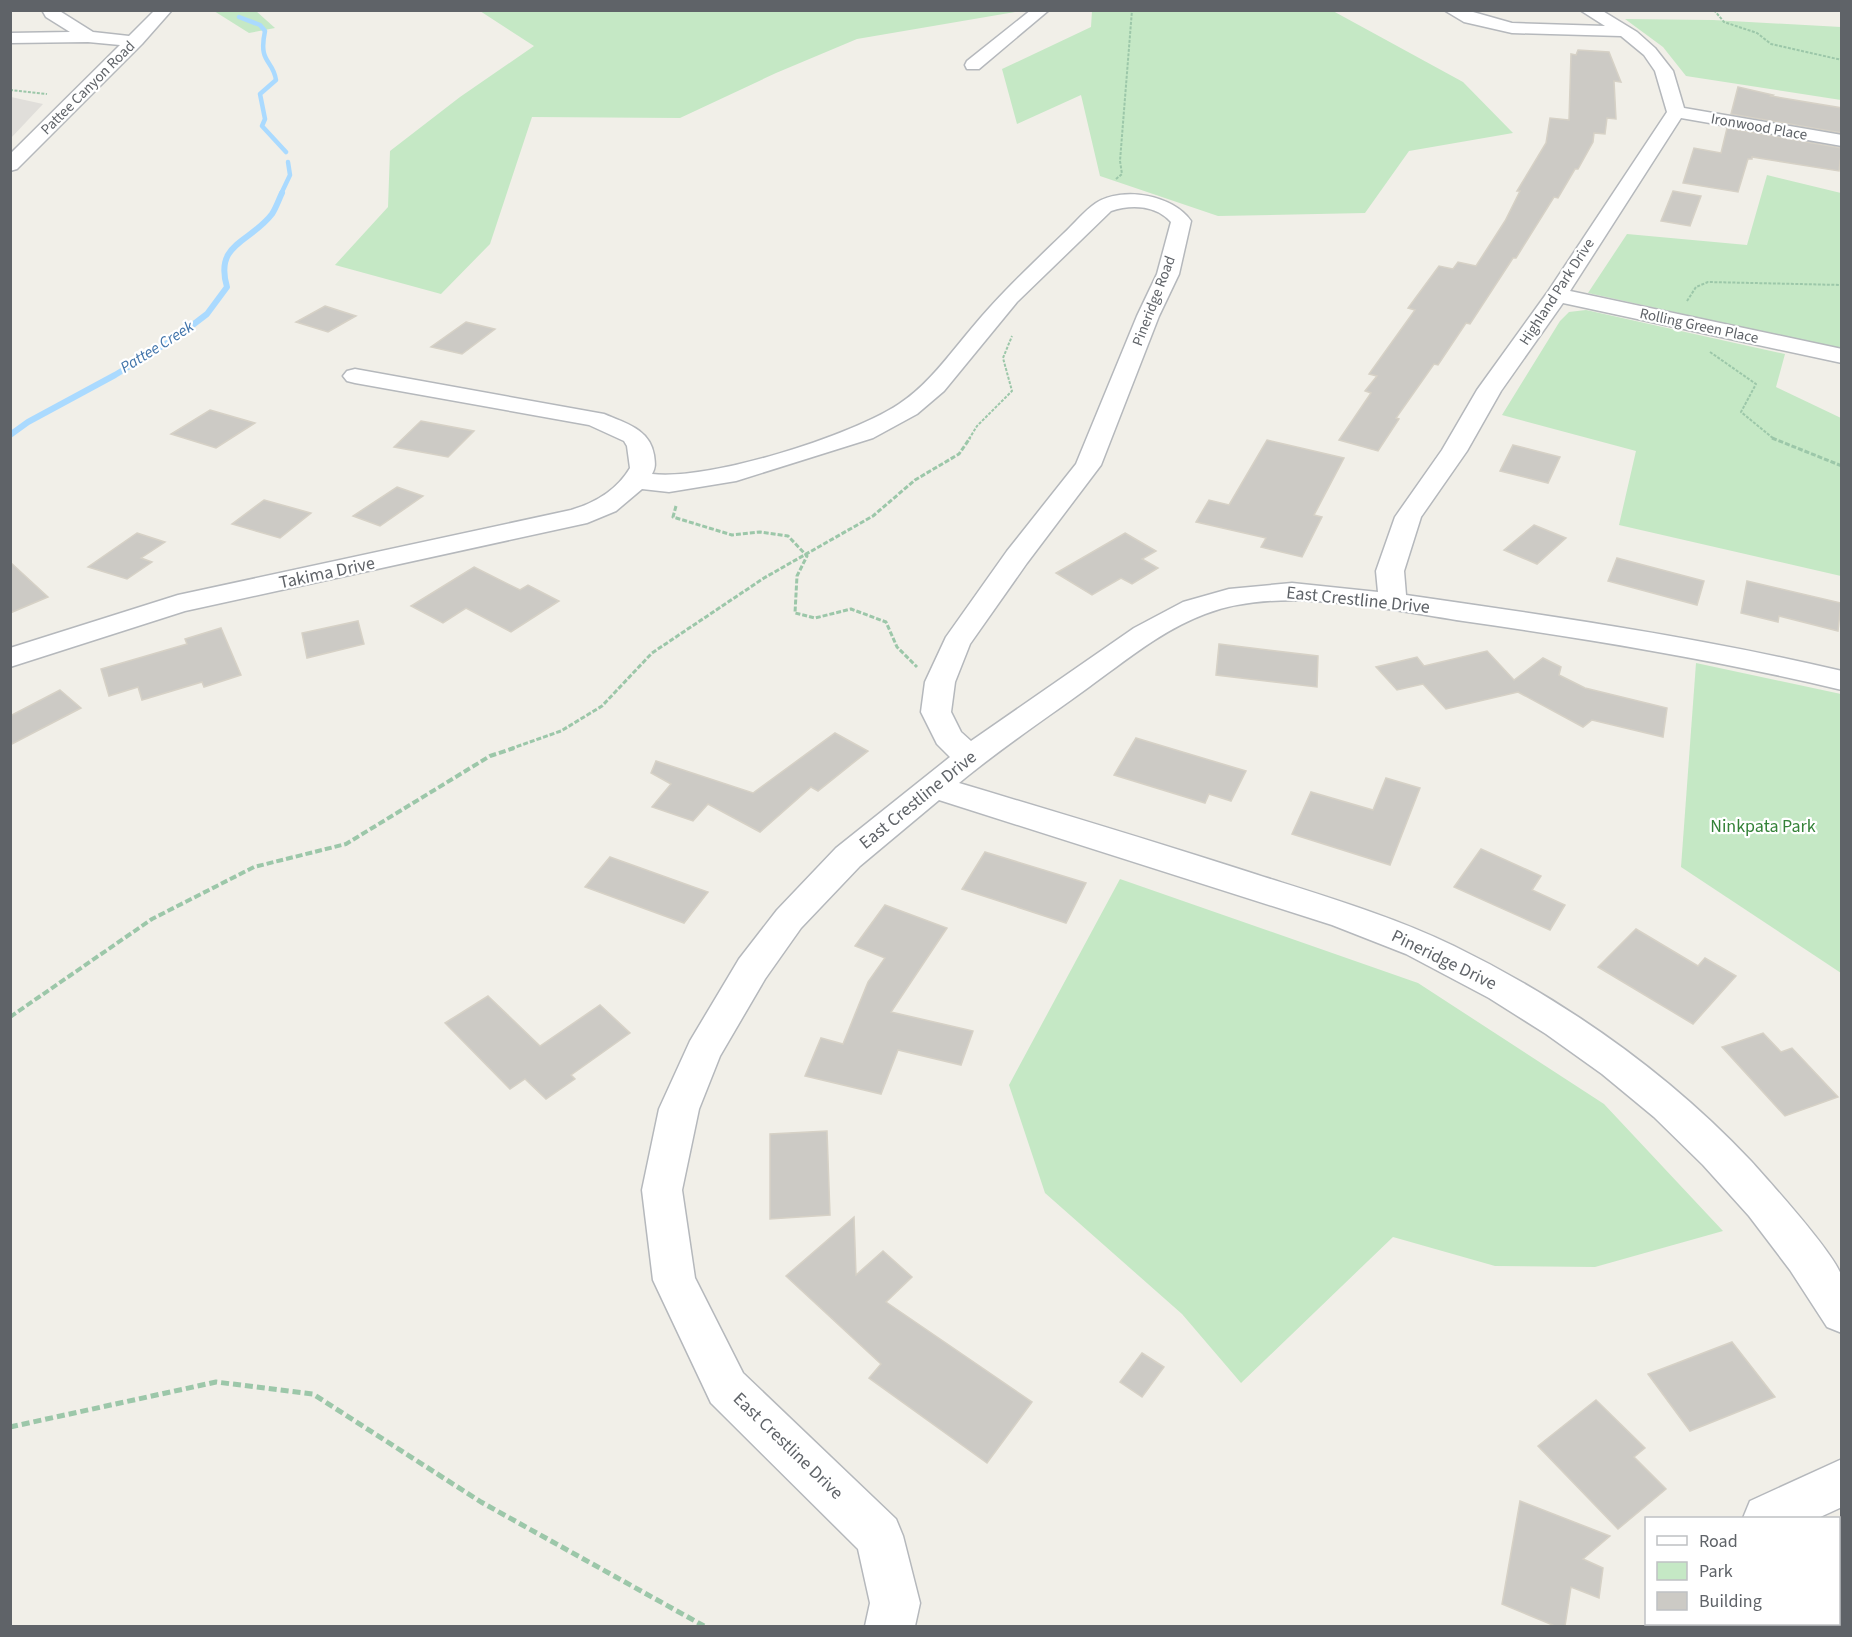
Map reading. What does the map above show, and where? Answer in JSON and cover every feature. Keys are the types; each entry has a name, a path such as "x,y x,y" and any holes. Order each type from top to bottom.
{"street":[{"name":"Pattee Canyon Road","path":"10,165 136,41 164,10"},
{"path":"973,65 1041,10"},
{"path":"1452,10 1482,22 1528,30 1627,31"},
{"path":"1588,10 1627,31 1649,50 1665,72 1676,112"},
{"path":"18,37 43,27 51,12 84,28 136,41"},
{"path":"18,37 84,28"},
{"name":"Ironwood Place","path":"1676,112 1842,141"},
{"name":"Highland Park Drive","path":"1393,602 1390,571 1408,517 1454,451 1489,390 1557,295 1601,224 1676,112"},
{"name":"Pineridge Road","path":"690,483 727,476 864,433 908,410 936,387 1010,297 1104,207 1118,202 1152,202 1171,210 1181,221 1168,274 1148,316 1088,465 1017,557 956,643 940,682 936,712 948,737 969,758"},
{"name":"Rolling Green Place","path":"1557,295 1842,356"},
{"path":"356,376 553,409 610,424 627,432 640,446 644,462 636,480 669,484 690,483"},
{"name":"Takima Drive","path":"10,658 178,604 578,517 617,500 636,480"},
{"name":"East Crestline Drive","path":"890,1626 895,1603 879,1536 727,1388 674,1280 662,1190 678,1109 703,1052 752,969 789,919 848,857 969,758 1144,634 1193,608 1229,597 1292,591 1393,602 1561,626 1764,662 1842,681"},
{"name":"Pineridge Drive","path":"933,787 1352,918 1441,956 1502,988 1580,1035 1671,1108 1752,1189 1820,1276 1842,1313"},
{"path":"1769,1517 1842,1482"}],"path":[{"path":"1112,182 1122,174 1120,161 1132,10"},
{"path":"1714,10 1724,22 1757,33 1771,44 1842,60"},
{"path":"10,90 78,97"},
{"path":"10,1017 152,919 254,867 346,844 490,756 561,731 602,706 652,653 764,578 807,556 873,516 915,480 959,454 977,426 1012,391 1003,358 1016,326"},
{"path":"690,483 679,494 673,517 732,535 760,532 788,536 807,556"},
{"path":"807,556 796,576 795,613 815,618 851,609 886,622 890,633 907,660 940,682"},
{"path":"10,1427 216,1382 312,1394 481,1502 704,1626"}],"shaded area":[{"path":"10,97 43,104 11,138"}],"green space":[{"path":"214,11 256,11 275,28 249,33"},
{"path":"480,11 1021,11 857,39 776,73 680,118 532,117 490,244 441,294 335,265 388,207 390,151 460,97 534,46"},
{"path":"1092,11 1333,11 1463,82 1513,133 1409,151 1365,213 1218,216 1100,176 1081,95 1017,124 1002,69 1091,27"},
{"path":"1625,19 1713,20 1841,27 1841,100 1686,76 1663,47"},
{"path":"1767,175 1841,193 1841,349 1588,293 1627,234 1747,245"},
{"path":"1586,310 1785,354 1776,387 1841,418 1841,576 1619,525 1636,451 1502,415 1560,321 1569,312"},
{"name":"Ninkpata Park","path":"1696,663 1841,694 1841,973 1681,867"},
{"path":"1120,879 1418,983 1604,1104 1723,1231 1595,1267 1495,1266 1393,1237 1241,1383 1182,1314 1045,1193 1009,1085"}],"building":[{"path":"1578,50 1609,52 1621,82 1614,81 1616,119 1607,118 1605,134 1594,133 1593,142 1578,169 1575,169 1558,198 1554,197 1516,258 1513,258 1470,324 1466,323 1438,365 1434,364 1396,418 1399,419 1378,451 1339,440 1371,393 1365,391 1377,376 1369,374 1415,310 1408,308 1439,266 1453,269 1458,262 1476,266 1505,221 1520,191 1517,191 1546,143 1550,118 1569,120 1571,54 1576,55"},
{"path":"1738,87 1773,95 1771,96 1842,108 1842,133 1731,114"},
{"path":"1727,128 1842,148 1839,171 1752,157 1748,159 1738,192 1683,183 1694,148 1721,153"},
{"path":"1673,191 1701,196 1690,226 1661,221"},
{"path":"325,306 356,316 328,332 296,322"},
{"path":"466,322 495,329 462,354 431,347"},
{"path":"210,410 255,423 216,448 171,434"},
{"path":"421,421 474,431 448,457 394,447"},
{"path":"1267,440 1344,458 1314,515 1322,517 1302,557 1261,547 1266,538 1196,522 1209,500 1229,505"},
{"path":"1513,445 1560,457 1548,483 1500,471"},
{"path":"397,487 423,496 380,526 353,516"},
{"path":"264,500 311,513 280,538 232,524"},
{"path":"1534,525 1566,538 1537,564 1504,550"},
{"path":"137,533 165,542 141,558 152,562 127,579 88,567"},
{"path":"1125,533 1156,551 1142,559 1158,568 1132,584 1121,578 1092,595 1056,573"},
{"path":"1617,558 1704,581 1697,605 1608,581"},
{"path":"10,562 48,597 10,613"},
{"path":"474,567 520,590 528,585 559,601 511,632 466,608 443,623 411,606"},
{"path":"1747,581 1841,603 1838,631 1779,616 1778,622 1741,613"},
{"path":"358,621 364,644 307,658 302,633"},
{"path":"221,628 241,675 204,687 202,682 142,700 138,687 109,696 101,669 187,644 185,639"},
{"path":"1219,644 1318,656 1317,687 1216,675"},
{"path":"1487,651 1514,680 1543,658 1561,667 1559,675 1585,688 1667,708 1663,737 1592,720 1583,727 1518,692 1446,709 1423,684 1397,690 1376,667 1417,657 1424,666"},
{"path":"60,690 81,708 10,745 10,716"},
{"path":"835,733 868,751 818,791 811,787 760,832 708,804 693,821 652,807 671,784 651,773 656,761 753,793"},
{"path":"1136,738 1246,771 1231,801 1209,794 1205,803 1114,775"},
{"path":"1386,778 1420,788 1390,865 1292,834 1311,792 1373,810"},
{"path":"1481,849 1541,876 1532,890 1565,905 1550,930 1454,887"},
{"path":"985,852 1086,883 1066,923 962,889"},
{"path":"610,857 708,892 684,923 585,887"},
{"path":"885,905 947,928 891,1012 973,1031 961,1065 898,1050 881,1094 805,1076 821,1038 843,1044 868,982 885,958 855,946"},
{"path":"1636,929 1698,966 1705,958 1736,976 1693,1024 1598,967"},
{"path":"488,996 540,1046 600,1005 630,1033 571,1075 575,1079 546,1099 525,1079 510,1089 445,1023"},
{"path":"1763,1033 1781,1052 1792,1048 1838,1097 1785,1116 1722,1047"},
{"path":"827,1131 830,1215 770,1219 770,1134"},
{"path":"854,1217 856,1275 883,1251 912,1277 886,1302 1032,1402 987,1463 869,1378 881,1364 786,1276"},
{"path":"1732,1342 1775,1397 1690,1431 1648,1374"},
{"path":"1142,1353 1164,1367 1142,1397 1120,1382"},
{"path":"1596,1400 1645,1448 1634,1457 1666,1489 1618,1529 1538,1446"},
{"path":"1520,1501 1610,1536 1583,1559 1603,1568 1599,1598 1571,1587 1565,1626 1555,1626 1502,1604"}],"waterway":[{"name":"Pattee Creek","path":"239,17 260,25 265,31 263,50 276,80 260,94 265,119 262,126 286,152"},
{"name":"Pattee Creek","path":"281,194 290,175 288,162"},
{"name":"Pattee Creek","path":"10,435 28,422 115,375 177,337 207,314 227,287 224,272 225,261 230,252 272,214 282,193"}]}
